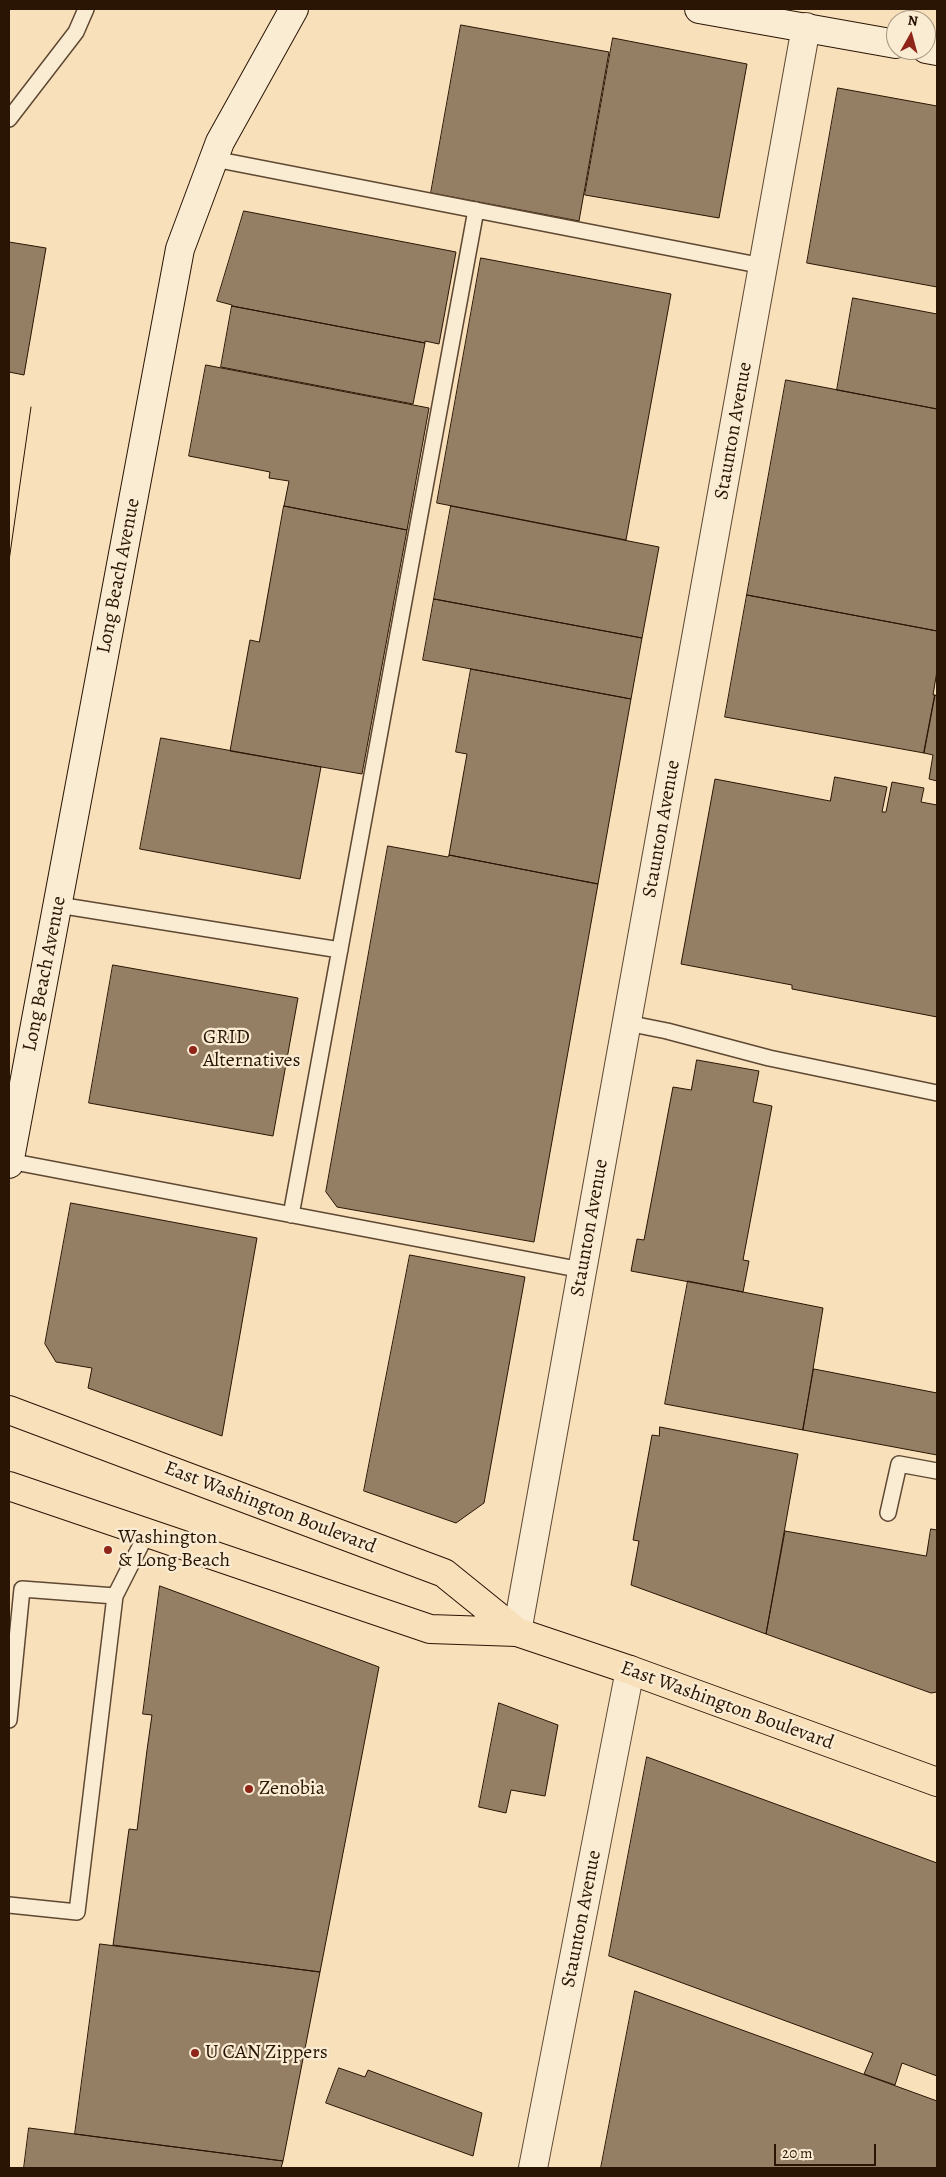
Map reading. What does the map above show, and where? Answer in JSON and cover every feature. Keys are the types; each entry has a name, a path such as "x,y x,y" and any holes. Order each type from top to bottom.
{"main road":[{"name":"East Washington Boulevard","path":"9,1410 444,1573 517,1632"},
{"name":"East Washington Boulevard","path":"9,1486 430,1629 517,1632 630,1670 937,1782"}],"street":[{"name":"Long Beach Avenue","path":"9,1163 180,248 220,142 294,9"},
{"path":"699,9 886,42"},
{"name":"Staunton Avenue","path":"517,1632 806,27"},
{"name":"Staunton Avenue","path":"533,2168 630,1670"}],"lane":[{"path":"9,119 76,32 86,9"},
{"path":"214,158 763,266"},
{"path":"291,1215 476,210"},
{"path":"58,905 340,950"},
{"path":"627,1023 667,1031 769,1058 937,1093"},
{"path":"9,1163 582,1270"},
{"path":"888,1513 899,1464 937,1471"},
{"path":"9,1905 77,1912 115,1596 147,1533"},
{"path":"9,1720 22,1589 115,1596"}],"building":[{"path":"461,25 609,52 579,221 431,193"},
{"path":"613,38 747,64 719,218 585,195"},
{"path":"838,88 937,106 937,287 807,263"},
{"path":"244,211 456,252 439,344 425,341 425,343 232,306 217,301"},
{"path":"9,242 46,248 24,375 9,372"},
{"path":"481,258 671,294 626,540 437,503"},
{"path":"853,298 937,314 937,409 837,390"},
{"path":"232,306 425,343 413,404 221,367"},
{"path":"206,365 429,408 407,530 284,506 289,481 269,478 270,472 189,456"},
{"path":"786,380 937,409 937,631 747,595"},
{"path":"284,506 407,530 362,774 230,751 250,640 259,642"},
{"path":"451,506 659,547 642,638 434,599"},
{"path":"747,595 937,631 937,671 933,695 935,695 924,753 725,717"},
{"path":"434,599 642,638 631,699 423,660"},
{"path":"471,669 631,699 598,884 449,855 467,754 456,752"},
{"path":"935,695 937,696 937,781 929,779 933,755 924,753"},
{"path":"161,738 321,767 300,879 140,849"},
{"path":"835,777 887,787 882,812 886,812 892,782 924,788 921,802 937,805 937,1017 792,989 792,985 681,964 715,779 830,801"},
{"path":"388,846 448,857 449,855 598,884 534,1242 337,1207 326,1192"},
{"name":"GRID Alternatives","path":"113,965 298,998 273,1136 89,1103"},
{"path":"697,1060 759,1071 753,1102 772,1106 743,1260 749,1261 743,1292 631,1271 637,1239 644,1240 673,1087 691,1090"},
{"path":"71,1203 257,1238 222,1436 88,1388 92,1368 56,1362 45,1344"},
{"path":"410,1255 525,1277 484,1503 456,1523 364,1491"},
{"path":"688,1281 823,1308 803,1430 665,1404"},
{"path":"814,1369 937,1393 937,1455 803,1430"},
{"path":"660,1427 798,1454 766,1634 631,1585 639,1541 633,1540 652,1435 659,1436"},
{"path":"931,1529 937,1530 937,1692 931,1693 766,1634 785,1531 926,1556"},
{"name":"Zenobia","path":"160,1586 379,1667 320,1972 113,1945 129,1829 137,1830 152,1715 143,1714"},
{"path":"499,1703 558,1725 545,1796 511,1790 506,1813 479,1807"},
{"path":"647,1757 937,1863 937,2076 902,2063 895,2085 864,2074 873,2053 609,1956"},
{"name":"U CAN Zippers","path":"100,1944 320,1972 283,2161 75,2134"},
{"path":"635,1991 937,2101 937,2168 601,2168"},
{"path":"339,2068 365,2077 368,2070 482,2113 473,2156 326,2103"},
{"path":"29,2128 283,2161 281,2168 24,2168"}],"tram line":[{"path":"9,561 31,407"}],"place":[{"name":"GRID Alternatives","path":"193,1050"},
{"name":"Washington & Long Beach","path":"108,1550"},
{"name":"Zenobia","path":"249,1789"},
{"name":"U CAN Zippers","path":"195,2053"}]}
